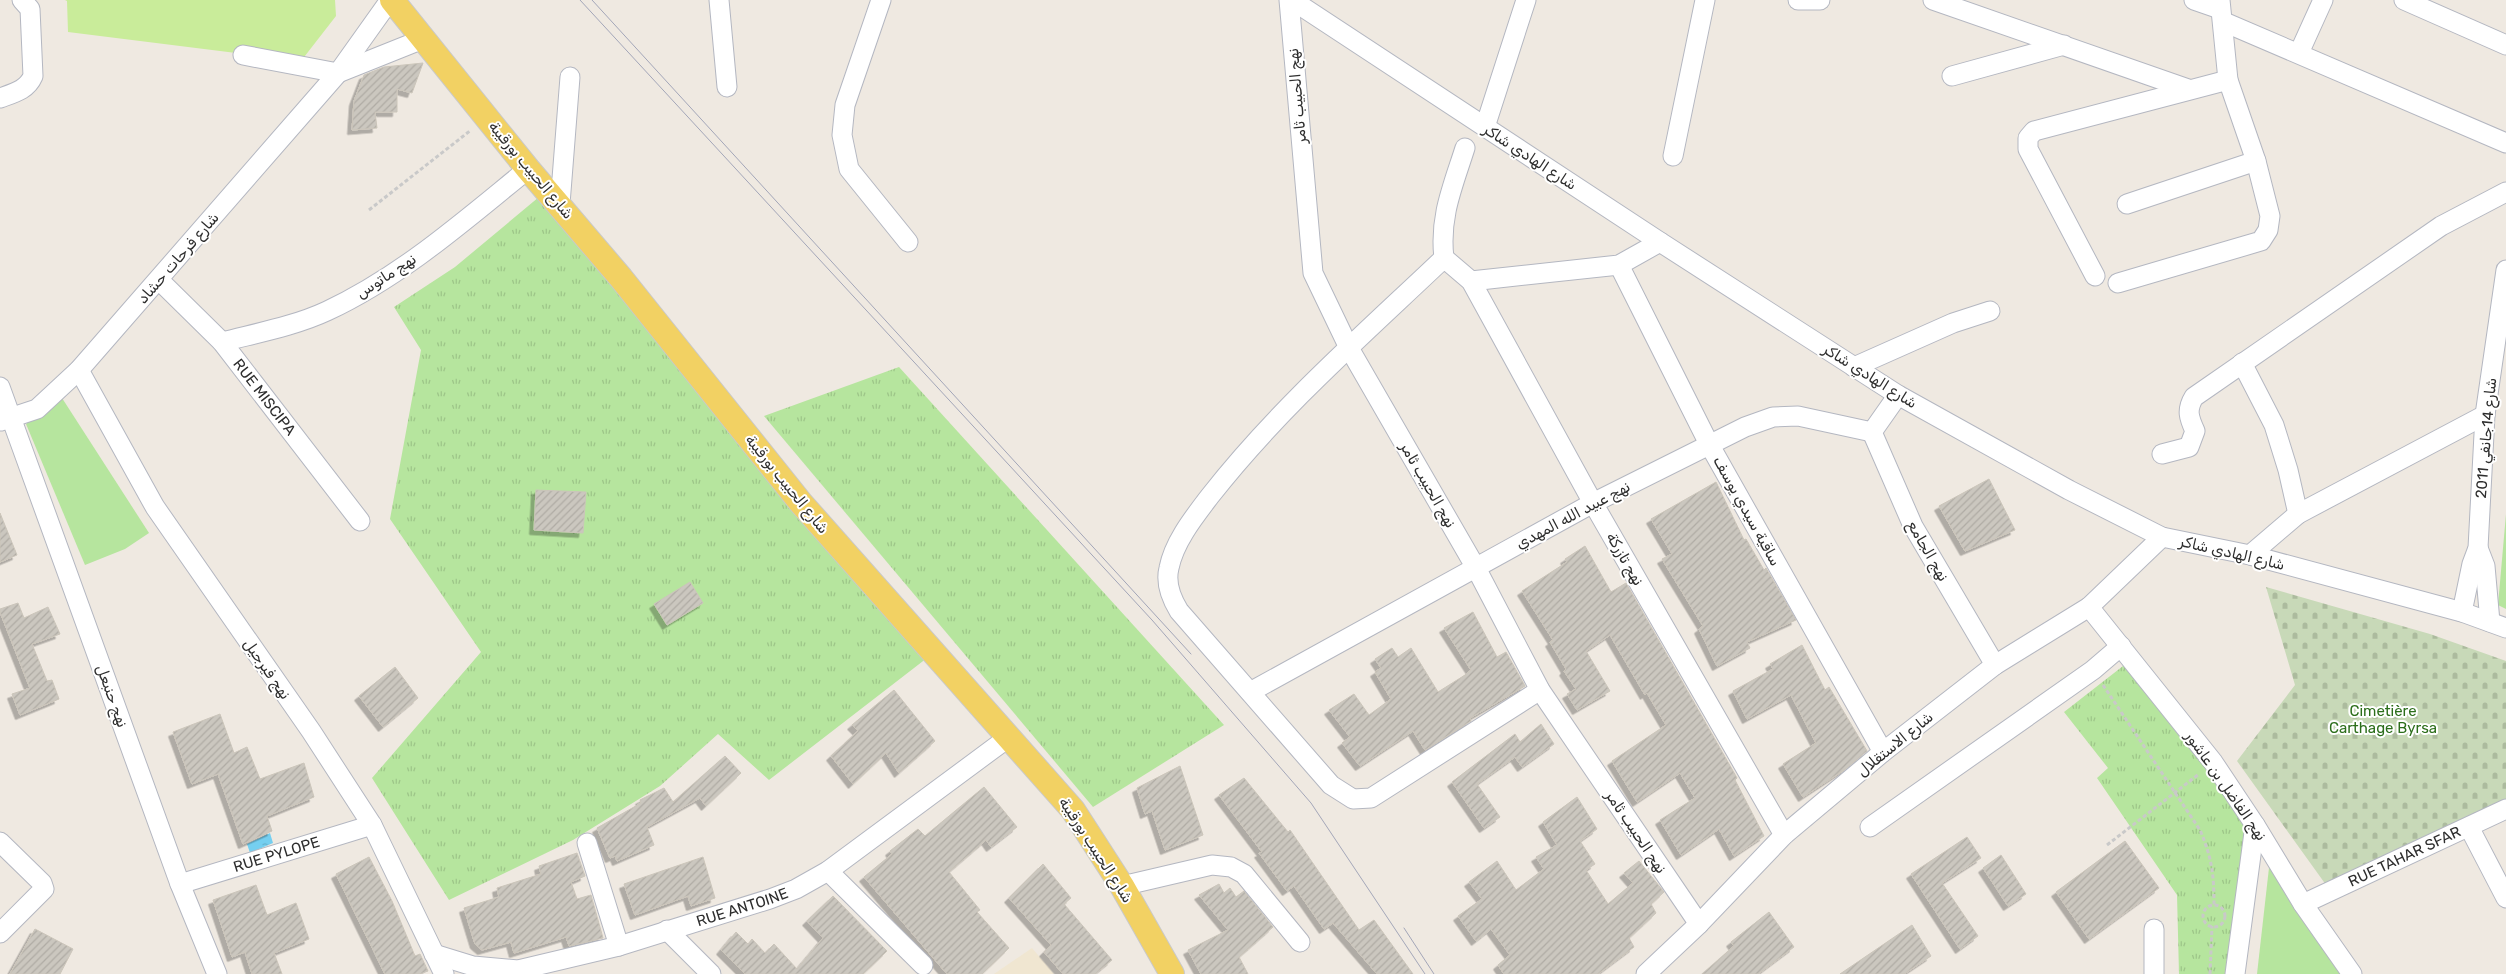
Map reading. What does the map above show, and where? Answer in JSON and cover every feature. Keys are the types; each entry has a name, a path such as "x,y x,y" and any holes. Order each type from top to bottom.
{"main road":[{"name":"شارع الحبيب بورقيبة","path":"391,0 528,169 560,204 801,502 1073,810 1122,886 1172,974"}],"street":[{"path":"0,98 30,85 33,76 30,9 22,0"},
{"name":"شارع فرحات حشاد","path":"6,419 37,409 79,370 338,72 391,0"},
{"path":"720,0 727,86"},
{"path":"881,0 845,105 842,135 849,169 908,242"},
{"name":"شارع الهادي شاكر","path":"1290,0 1898,395 2069,490 2162,537 2250,555 2462,612 2498,625"},
{"name":"نهج الحبيب ثامر","path":"1290,0 1313,273 1348,348 1476,568 1540,690 1699,924"},
{"path":"1485,128 1526,0"},
{"path":"1673,156 1706,0"},
{"path":"1798,0 1820,0"},
{"path":"1932,0 2188,89"},
{"path":"2194,0 2221,11 2299,53 2506,143"},
{"path":"2299,53 2323,0"},
{"path":"2409,1 2506,45"},
{"path":"2118,283 2261,241 2268,230 2270,216 2256,161 2228,80 2221,11"},
{"name":"شارع فرحات حشاد","path":"338,72 423,39"},
{"path":"1952,76 2064,45"},
{"path":"243,55 338,72"},
{"path":"560,204 570,77"},
{"path":"2095,276 2028,149 2028,138 2034,131 2228,80"},
{"path":"1466,148 1444,215 1441,236 1444,258 1471,281 1619,265 1660,242"},
{"path":"2128,204 2256,161"},
{"name":"نهج ماتوس","path":"222,342 326,311 360,294 438,242 528,169"},
{"path":"2162,454 2190,447 2195,431 2188,416 2189,406 2194,397 2441,226 2506,192"},
{"path":"1444,258 1348,348 1231,469 1190,522 1171,559 1168,578 1169,593 1178,611 1331,785 1346,796 1360,800 1371,798 1540,690"},
{"name":"ساقية سيدي يوسف","path":"1619,265 1709,444 1883,752"},
{"name":"شارع 14جانفي 2011","path":"2462,612 2472,564 2478,548 2485,415 2506,270"},
{"name":"RUE MISCIPA","path":"159,280 222,342 360,521"},
{"name":"نهج تازركة","path":"1471,281 1594,503 1784,835"},
{"path":"1854,367 1953,323 1990,311"},
{"path":"2242,363 2274,425 2288,470 2298,514"},
{"name":"نهج فيرجيل","path":"79,370 155,507 311,732 372,825 444,974"},
{"name":"نهج حنبعل","path":"0,387 6,419 180,884 217,974"},
{"path":"1872,432 1898,395"},
{"path":"2250,555 2298,514 2485,415"},
{"name":"نهج عبيد الله المهدي","path":"1250,692 1594,503 1745,426 1773,417 1798,416 1872,432"},
{"name":"نهج الجامع","path":"1872,432 1913,526 1995,665"},
{"name":"شارع الاستقلال","path":"1646,974 1699,924 1784,835 1883,752 1995,665 2089,607 2162,537"},
{"name":"شارع 14جانفي 2011","path":"2478,548 2485,566 2498,625"},
{"name":"نهج الفاضل بن عاشور","path":"2089,607 2213,762 2255,825 2303,904 2352,974"},
{"path":"1870,826 2093,670 2121,646"},
{"name":"RUE ANTOINE","path":"434,954 473,966 518,970 619,946 770,899 796,889 828,871 1009,737"},
{"name":"RUE TAHAR SFAR","path":"2303,904 2506,809"},
{"name":"RUE PYLOPE","path":"180,884 372,825"},
{"path":"2235,974 2255,825"},
{"path":"2468,827 2506,898"},
{"path":"0,842 42,883 42,892 0,933"},
{"path":"587,843 619,946"},
{"path":"1122,886 1212,865 1231,867 1244,874 1300,942"},
{"path":"828,871 923,965"},
{"path":"2154,929 2154,974"},
{"path":"667,930 711,974"}],"path":[{"path":"369,210 486,118"},
{"path":"2093,670 2177,792 2200,830 2210,853 2214,873 2214,905"},
{"path":"2107,845 2213,762"},
{"path":"2214,905 2223,910 2224,918 2219,925 2212,926 2204,920 2203,914 2206,908 2214,905"},
{"path":"2210,974 2212,926"}],"shaded area":[{"path":"1032,948 1054,974 994,974"}],"green space":[{"path":"65,0 335,0 336,16 301,61 68,32 67,1"},
{"path":"545,192 927,658 769,780 718,734 660,786 573,840 449,900 372,778 481,652 390,519 421,350 394,307 455,267"},
{"path":"899,367 1224,725 1093,807 764,416"},
{"path":"62,398 149,533 125,549 85,565 26,424"},
{"path":"2506,514 2506,609 2498,605"},
{"name":"Cimetière Carthage Byrsa","path":"2266,587 2430,634 2506,661 2506,806 2334,896 2237,761 2295,685"},
{"path":"2132,659 2257,831 2240,974 2179,974 2177,895 2097,778 2108,768 2064,712"},
{"path":"2271,850 2352,974 2257,974"}],"water":[{"path":"270,833 273,843 250,853 247,844"}],"building":[{"path":"423,63 412,93 397,89 397,112 375,112 377,128 352,130 354,101 364,75 384,67"},
{"path":"1989,479 2015,530 1965,551 1939,506"},
{"path":"1716,482 1744,540 1746,539 1764,570 1766,568 1796,620 1747,642 1750,648 1717,666 1699,629 1703,626 1662,559 1672,554 1651,519"},
{"path":"536,490 586,492 583,533 534,530"},
{"path":"0,513 17,555 0,562"},
{"path":"1585,546 1611,592 1626,583 1737,778 1735,780 1764,836 1734,856 1719,829 1681,855 1660,820 1695,798 1680,773 1637,802 1612,761 1666,725 1647,693 1645,695 1610,635 1586,651 1610,691 1577,710 1567,694 1576,689 1564,671 1566,669 1550,642 1553,640 1522,591 1567,562 1565,559"},
{"path":"690,582 703,603 667,625 654,604"},
{"path":"18,603 24,618 48,607 60,634 32,644 47,681 52,680 59,699 20,715 12,694 30,688 0,612 0,609"},
{"path":"1473,612 1497,657 1506,652 1525,686 1470,718 1471,721 1425,750 1413,731 1360,766 1342,743 1350,737 1329,710 1354,694 1369,715 1391,699 1375,672 1381,668 1375,659 1392,648 1398,657 1411,648 1438,692 1465,675 1471,670 1444,628"},
{"path":"1802,645 1825,690 1829,687 1867,751 1844,770 1803,797 1783,764 1816,743 1791,695 1747,719 1733,691 1773,669 1770,664"},
{"path":"395,667 418,698 383,727 359,696"},
{"path":"894,690 935,741 899,773 886,753 853,784 831,756 858,731 852,725"},
{"path":"220,714 234,753 247,747 260,779 304,763 314,797 267,816 272,831 243,844 218,774 192,784 173,732"},
{"path":"1541,724 1554,744 1522,767 1515,757 1477,784 1500,817 1484,828 1452,782 1515,734 1520,742"},
{"path":"725,756 741,773 706,806 700,798 647,827 654,845 617,861 615,856 610,858 597,828 641,803 640,800 664,788 673,802"},
{"path":"1180,766 1203,835 1165,850 1152,811 1145,814 1137,788"},
{"path":"1244,778 1288,832 1290,830 1359,930 1374,920 1413,974 1377,974 1333,923 1324,929 1294,886 1287,891 1259,853 1262,852 1219,795"},
{"path":"984,787 1017,827 991,847 986,840 949,872 980,910 977,912 1009,948 982,974 947,974 864,877 892,854 890,851 918,829 925,836"},
{"path":"1577,797 1597,829 1580,841 1595,864 1586,870 1608,904 1633,883 1624,873 1639,861 1664,892 1651,904 1656,913 1629,938 1634,947 1598,974 1504,974 1498,965 1510,955 1491,929 1476,941 1458,916 1482,899 1469,882 1497,861 1516,890 1544,869 1536,857 1557,845 1543,822"},
{"path":"1967,837 1981,858 1942,883 1978,936 1960,949 1911,874"},
{"path":"2125,841 2159,888 2089,939 2056,892"},
{"path":"577,853 585,876 571,882 577,899 591,895 603,938 569,946 566,937 514,953 511,942 482,950 475,944 464,908 499,897 497,888 541,874 539,866"},
{"path":"2001,855 2026,894 2008,906 1983,868"},
{"path":"369,857 392,901 415,956 420,954 428,971 420,974 385,974 336,874"},
{"path":"703,857 715,898 691,906 688,896 635,915 624,884"},
{"path":"1043,864 1071,898 1064,904 1112,960 1095,974 1063,974 1044,952 1051,945 1009,898"},
{"path":"1219,884 1224,893 1230,888 1236,897 1244,891 1273,927 1239,957 1248,974 1201,974 1188,950 1228,930 1199,895"},
{"path":"256,885 267,915 296,903 309,939 274,953 282,974 252,974 245,952 232,957 213,900"},
{"path":"833,896 887,951 863,974 745,974 721,950 736,932 748,944 752,939 765,953 774,944 797,969 823,938 807,921"},
{"path":"1769,912 1794,947 1758,974 1702,974 1734,946 1731,942"},
{"path":"1912,925 1931,956 1904,974 1840,974"},
{"path":"35,929 73,949 60,974 10,974"}],"tram line":[{"path":"580,0 1152,620 1311,803 1425,974"},
{"path":"592,0 1191,654"},
{"path":"1404,928 1434,974"}]}
